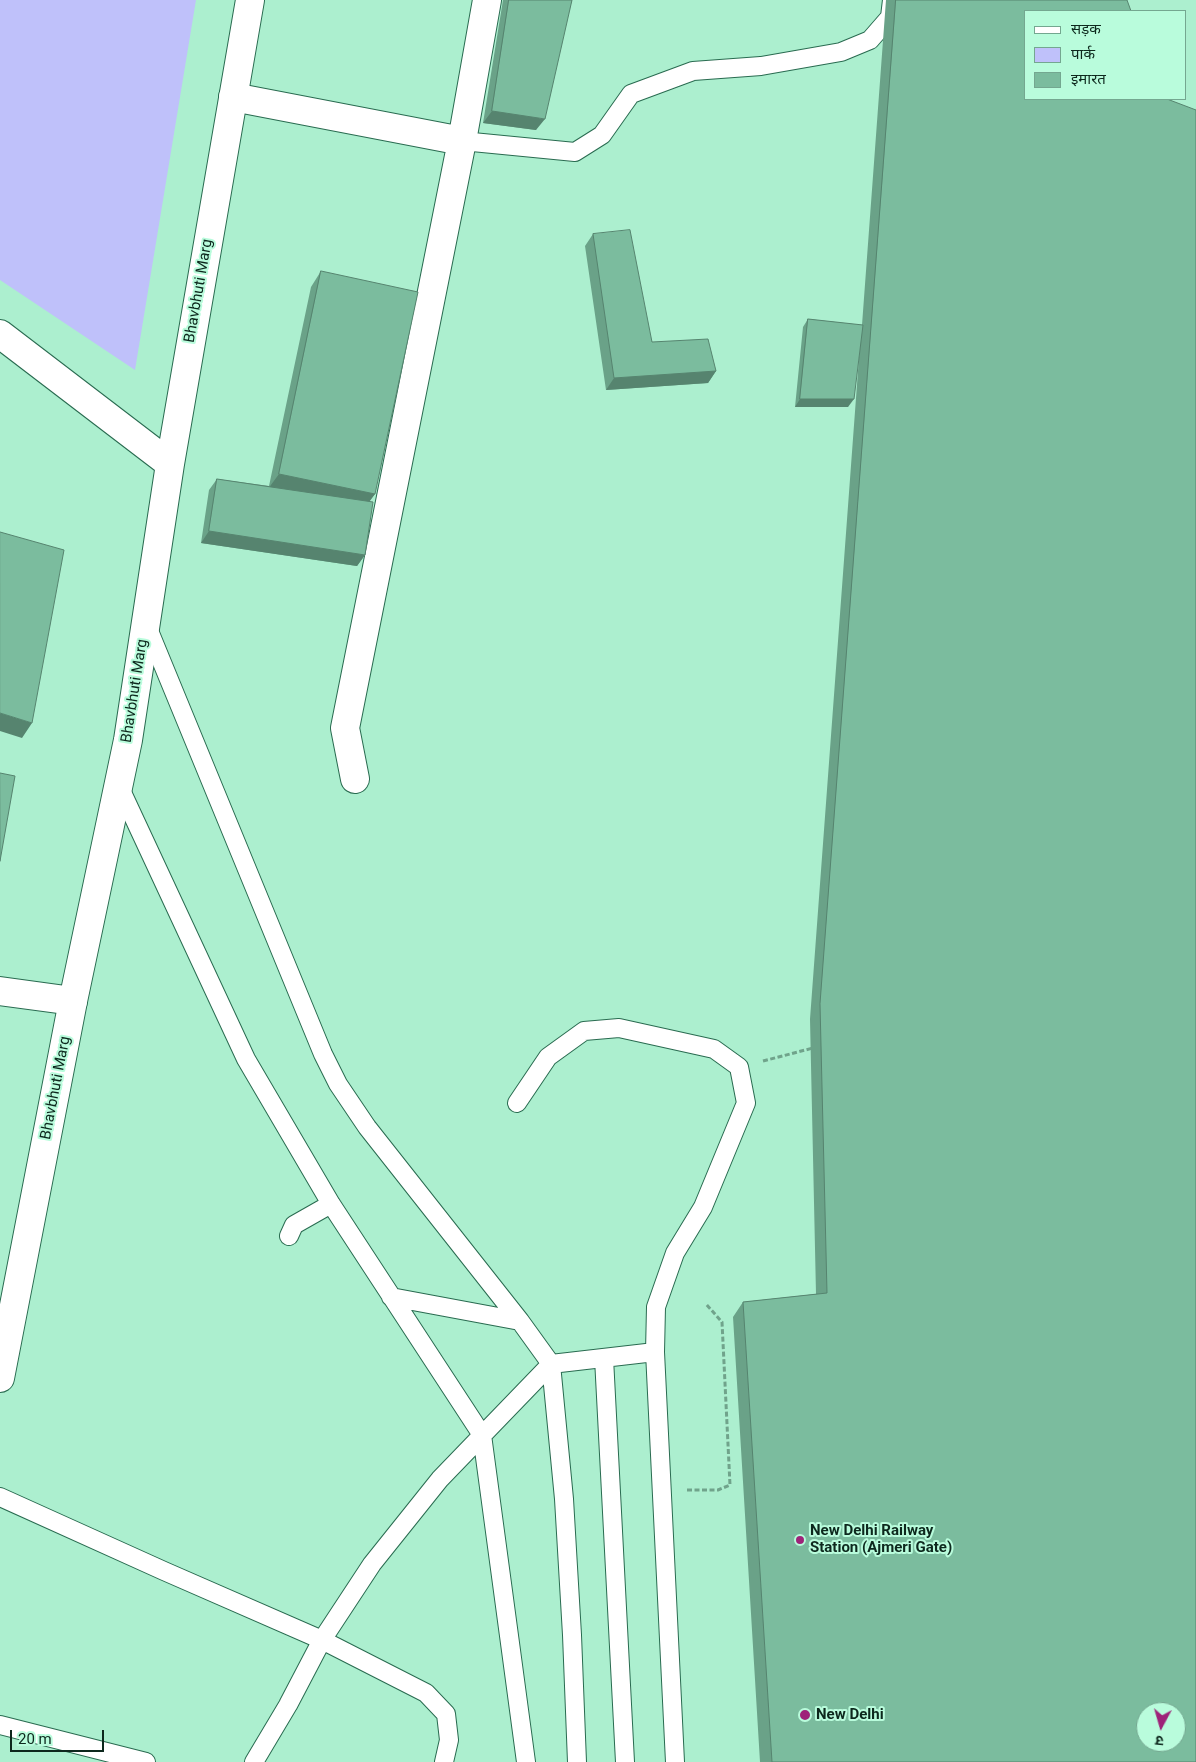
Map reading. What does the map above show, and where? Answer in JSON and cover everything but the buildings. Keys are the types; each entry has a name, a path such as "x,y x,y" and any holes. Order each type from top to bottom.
{"street":[{"name":"Bhavbhuti Marg","path":"0,1378 73,1001 128,740 170,464 250,0"},
{"path":"355,779 345,728 462,141 488,0"},
{"path":"232,97 462,141"},
{"path":"0,334 170,464"},
{"path":"0,991 73,1001"}],"lane":[{"path":"462,141 575,152 602,135 631,94 693,71 760,66 841,52 870,40 890,17 892,0"},
{"path":"146,624 323,1054 338,1084 367,1127 520,1321 551,1364 564,1499 577,1762"},
{"path":"119,785 246,1059 331,1204 482,1436 526,1762"},
{"path":"517,1104 548,1057 584,1031 619,1028 714,1049 739,1068 746,1103 703,1207 675,1253 656,1307 655,1352 675,1762"},
{"path":"289,1236 294,1225 331,1204"},
{"path":"390,1297 520,1321"},
{"path":"254,1762 322,1640 372,1564 440,1479 551,1364 655,1352"},
{"path":"604,1358 625,1762"},
{"path":"0,1497 322,1640 426,1693 446,1714 450,1740 444,1762"},
{"path":"0,1725 146,1762"}],"path":[{"path":"739,1068 810,1048 818,1048"},
{"path":"706,1304 722,1322 730,1485 718,1490"}],"green space":[{"path":"0,0 196,0 135,370 0,280"}],"place":[{"name":"New Delhi Railway Station (Ajmeri Gate)","path":"800,1540"},
{"name":"New Delhi","path":"805,1715"}]}
